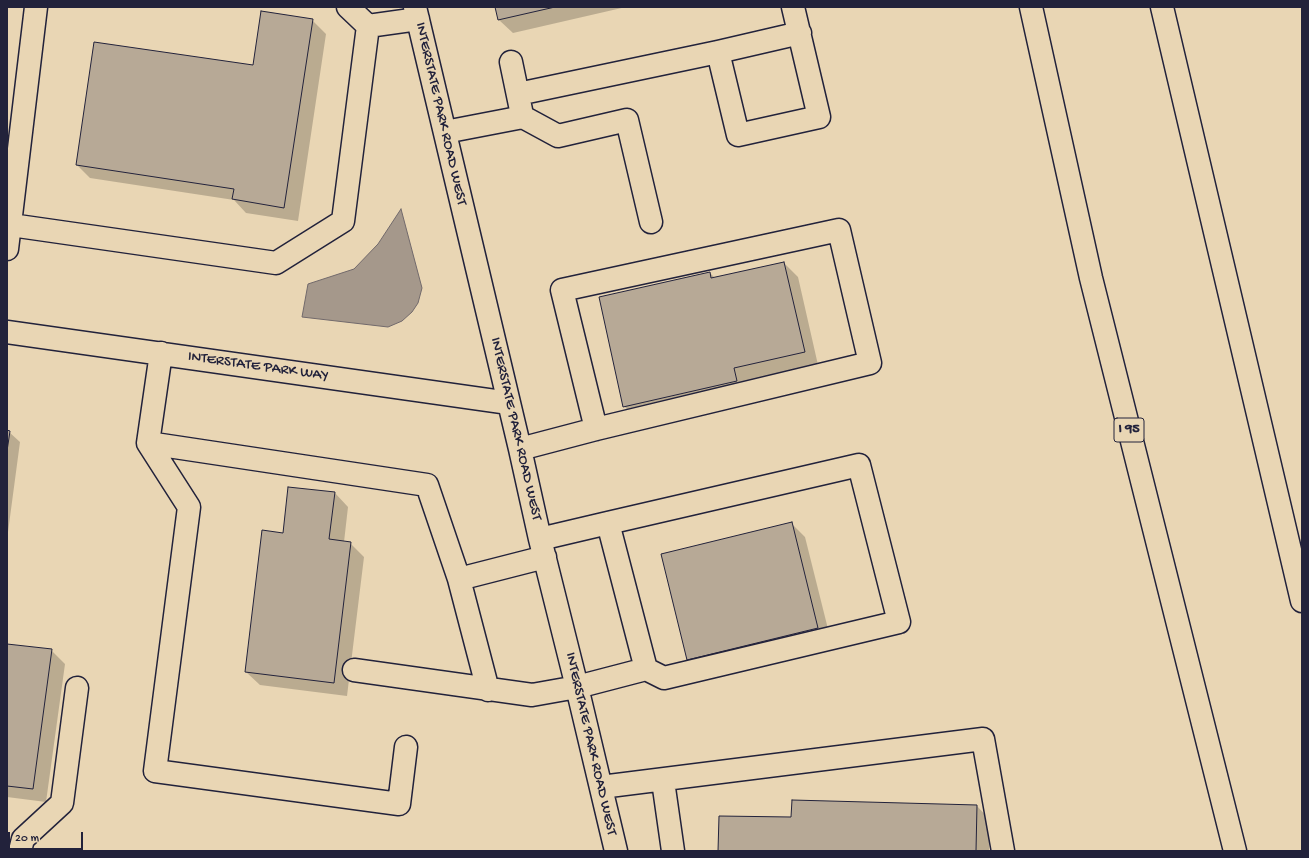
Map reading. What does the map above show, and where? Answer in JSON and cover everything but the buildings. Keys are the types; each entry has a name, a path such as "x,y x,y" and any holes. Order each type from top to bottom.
{"main road":[{"path":"7,249 36,7"},
{"path":"348,7 368,26"},
{"path":"718,52 738,135 819,117 793,7"},
{"name":"I 95","path":"1031,7 1091,278 1235,851"},
{"path":"1162,7 1302,601"},
{"path":"368,26 416,13"},
{"name":"INTERSTATE PARK ROAD WEST","path":"416,13 520,449 542,548 616,851"},
{"path":"11,225 276,262 343,221 368,26"},
{"path":"518,94 718,52 800,33"},
{"path":"511,62 523,117"},
{"path":"445,132 523,117 558,136 627,120 651,222"},
{"path":"520,449 596,429 870,363 839,230 562,290 596,429"},
{"name":"INTERSTATE PARK WAY","path":"7,332 509,403"},
{"path":"161,353 148,443 189,507 155,771 399,804 406,747"},
{"path":"148,443 427,484 459,579 488,690"},
{"path":"354,670 532,695 577,687 646,669 664,678 898,622 859,465 608,523 459,579"},
{"path":"608,523 646,669"},
{"path":"17,843 62,803 77,688"},
{"path":"601,787 983,740 1003,851"},
{"path":"663,780 673,851"}],"shaded area":[{"path":"401,209 422,288 418,303 412,312 402,321 388,327 302,317 308,284 354,269 378,244"}]}
